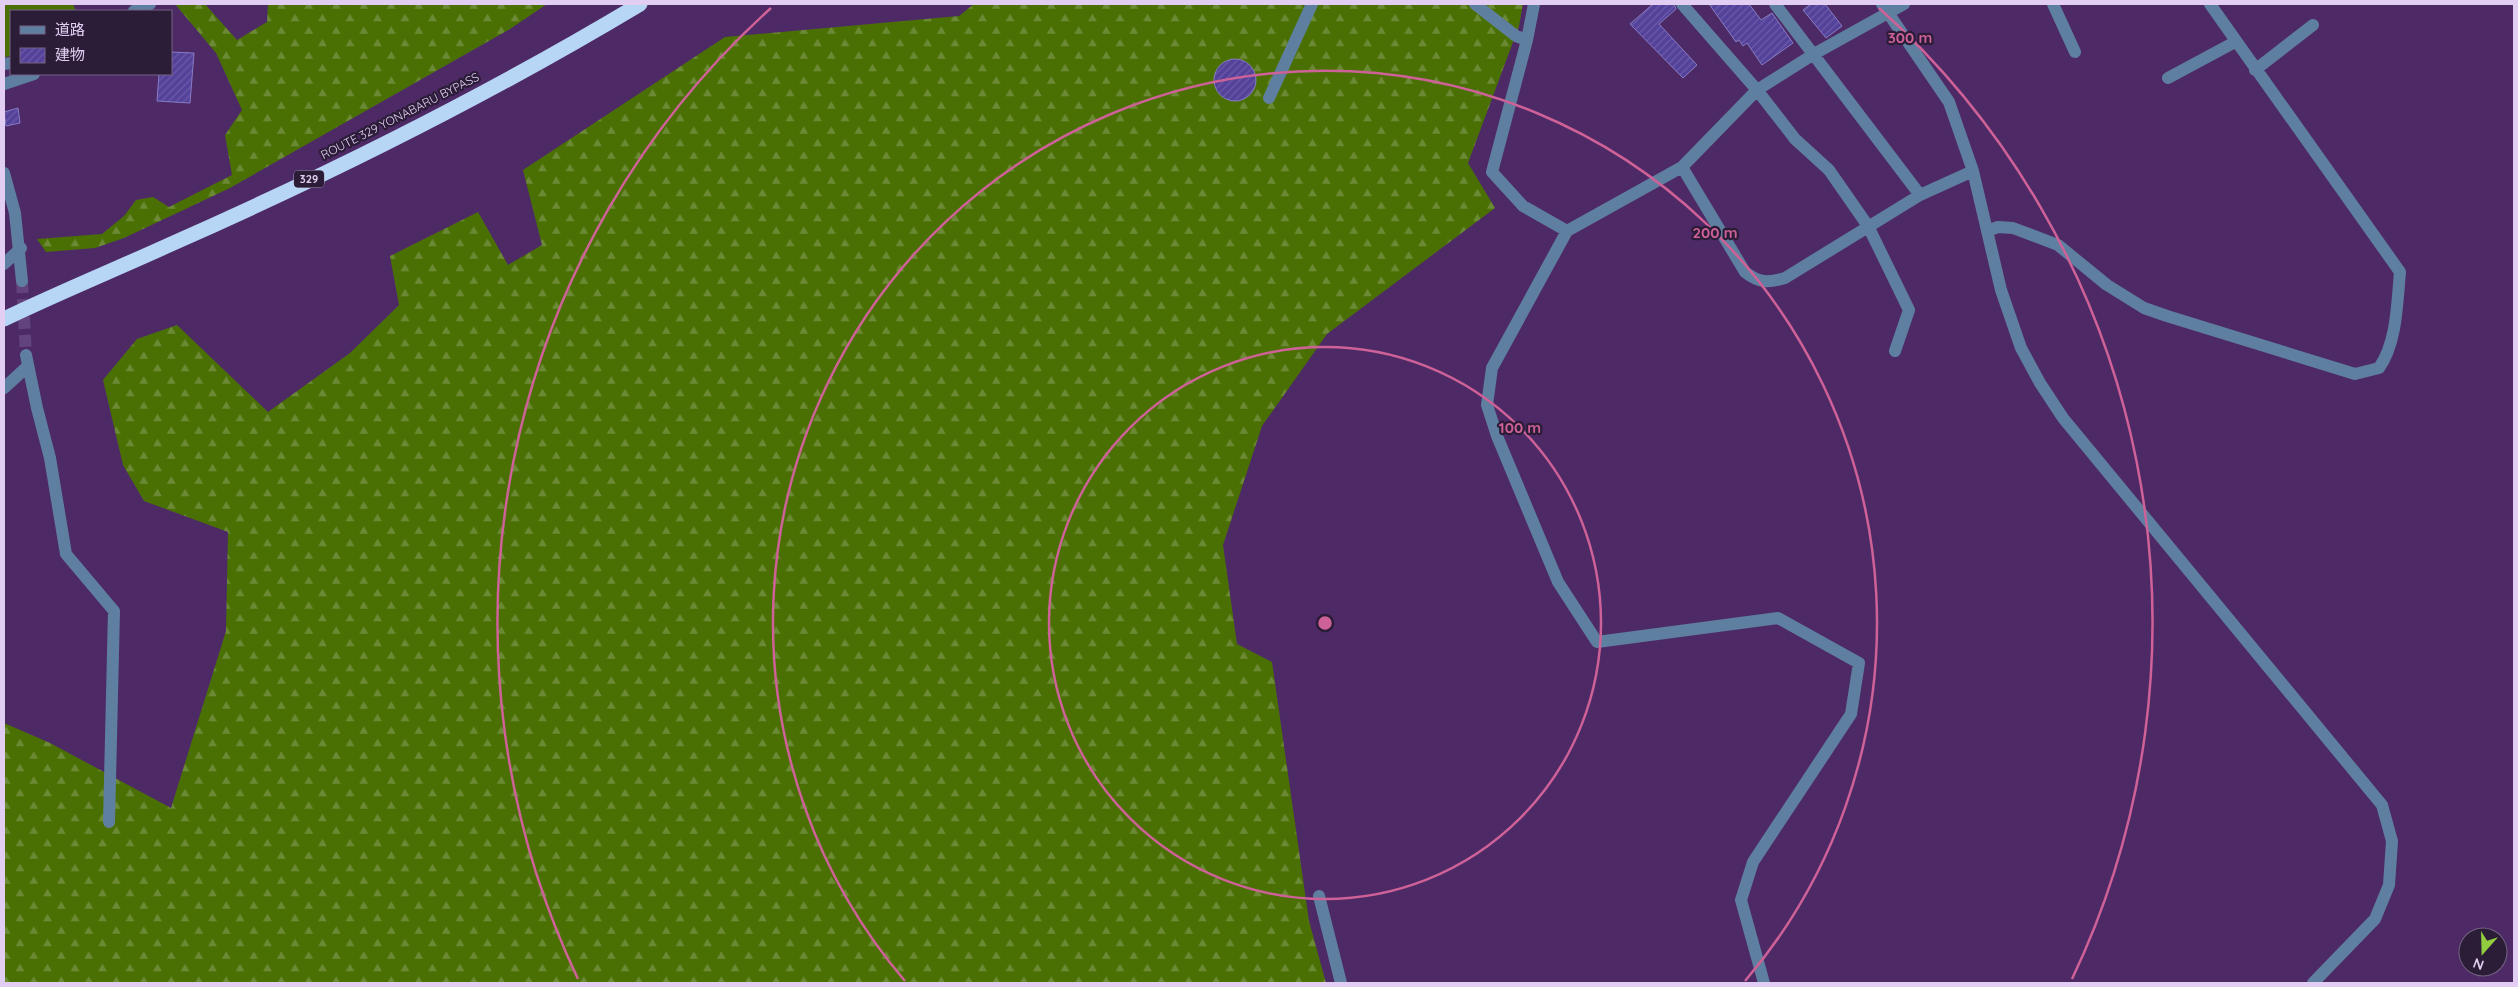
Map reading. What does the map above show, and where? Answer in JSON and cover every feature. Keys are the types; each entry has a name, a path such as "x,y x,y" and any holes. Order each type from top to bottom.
{"highway":[{"name":"ROUTE 329 YONABARU BYPASS","path":"4,319 66,289 264,201 433,117 640,4"}],"street":[{"path":"136,10 150,4"},
{"path":"1269,98 1312,4"},
{"path":"1475,4 1516,36 1528,40"},
{"path":"1534,4 1528,40 1492,172 1522,206 1567,231"},
{"path":"1682,4 1757,90 1795,138 1829,170 1868,226 1909,310 1895,352"},
{"path":"1775,4 1920,196"},
{"path":"1764,983 1741,900 1753,862 1851,714 1858,663 1778,618 1597,642 1558,582 1487,406 1492,368 1567,231 1682,167 1757,90 1885,8 1904,4"},
{"path":"2053,4 2075,52"},
{"path":"1987,231 1998,227 2013,228 2058,245 2107,285 2144,308 2182,322 2356,374 2379,368 2389,349 2400,272 2235,42 2210,4"},
{"path":"1885,8 1949,102 1973,171 2001,290 2021,348 2040,383 2063,418 2382,805 2392,842 2389,886 2375,919 2313,983"},
{"path":"2255,70 2313,25"},
{"path":"2168,78 2235,42"},
{"path":"4,84 31,75"},
{"path":"1682,167 1745,272 1757,281 1770,282 1785,278 1920,196 1973,171"},
{"path":"4,173 15,213 22,281"},
{"path":"4,264 20,248"},
{"path":"4,388 27,360 50,458 66,554 114,612 109,822"},
{"path":"1319,896 1340,983"}],"green space":[{"path":"4,4 73,4 76,10 10,10 10,56 4,57"},
{"path":"175,4 205,4 237,40 267,22 268,4 547,4 510,29 230,188 124,238 95,248 46,252 37,239 102,234 124,216 136,200 153,197 169,207 232,175 225,135 242,110 216,53"},
{"path":"974,4 1523,4 1519,26 1468,163 1495,208 1327,334 1262,426 1223,545 1237,644 1272,662 1309,921 1326,983 4,983 4,723 50,743 171,808 226,631 228,532 144,501 123,465 103,380 137,339 177,325 268,412 350,353 399,305 390,256 478,212 508,265 542,245 523,170 725,37 959,16"}],"building":[{"path":"1653,4 1674,4 1676,9 1659,24 1697,65 1683,78 1630,24"},
{"path":"1709,4 1749,4 1761,20 1772,13 1793,43 1762,65 1747,43 1743,46 1739,40 1736,42"},
{"path":"1811,4 1825,4 1842,26 1826,38 1803,10"},
{"path":"172,52 194,53 190,103 157,101 159,75 172,75"},
{"path":"1239,59 1247,62 1253,68 1256,80 1253,92 1247,98 1231,101 1223,98 1217,92 1214,76 1217,68 1223,62"},
{"path":"18,108 20,123 6,126 4,112"}],"tunnel":[{"path":"22,281 26,355"}]}
